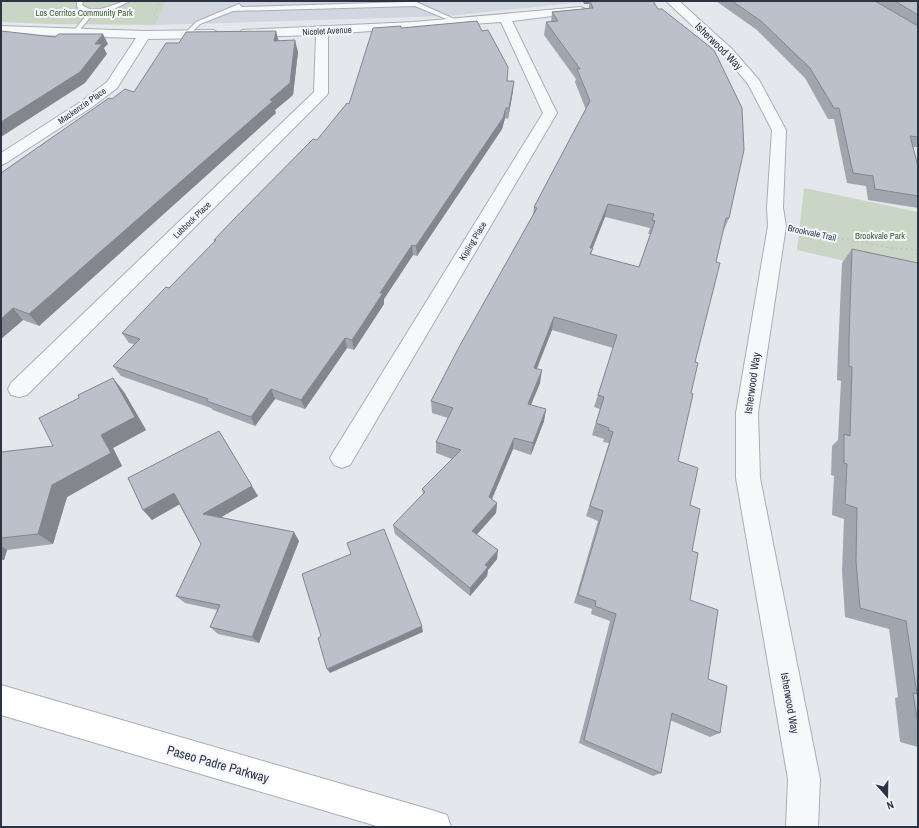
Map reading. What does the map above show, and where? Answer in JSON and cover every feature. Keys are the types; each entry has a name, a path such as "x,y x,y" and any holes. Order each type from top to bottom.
{"main road":[{"name":"Paseo Padre Parkway","path":"1,700 435,827"}],"street":[{"name":"Isherwood Way","path":"672,1 728,52 754,83 779,130 776,193 777,226 747,413 748,478 804,779 802,827"},
{"name":"Nicolet Avenue","path":"1,30 144,35 322,32 505,19 590,8"},
{"name":"Kipling Place","path":"342,458 550,113 505,19"},
{"name":"Lubbock Place","path":"19,389 321,93 322,32"},
{"name":"Mackenzie Place","path":"1,160 87,104 112,84 144,35"}],"lane":[{"path":"80,1 79,6 82,9 92,12 110,8 127,1"},
{"path":"187,34 198,23 251,1"},
{"path":"409,1 458,22"},
{"path":"231,9 416,4"},
{"path":"75,33 92,12"}],"path":[{"path":"154,16 160,1"},
{"name":"Brookvale Trail","path":"777,226 892,248 918,250"}],"shaded area":[{"path":"166,1 584,2 448,16 155,25"}],"green space":[{"name":"Los Cerritos Community Park","path":"1,1 166,1 155,25 1,22"},
{"name":"Brookvale Park","path":"804,188 918,212 918,278 797,250"}],"building":[{"path":"590,1 653,1 658,9 662,9 714,50 742,108 744,150 729,218 726,218 716,262 720,263 695,362 698,363 691,393 693,394 678,461 698,468 690,505 700,509 692,551 698,553 690,600 718,610 708,679 727,686 720,733 672,713 661,773 584,740 616,614 595,606 596,601 578,595 603,511 590,506 613,432 608,430 609,428 596,423 604,397 598,395 617,335 554,317 534,368 542,370 528,404 546,409 533,443 514,438 489,497 497,503 472,531 498,550 485,565 488,567 470,588 393,525 425,492 422,489 461,450 436,442 453,408 431,401 459,347 537,208 534,207 590,101 577,69 580,69 546,22 558,21 552,12 593,8","holes":["608,204 654,214 652,220 655,221 639,267 590,254 593,248 590,248"]},
{"path":"732,1 875,1 918,26 918,137 910,136 918,166 918,196 875,189 873,176 853,173 839,108 834,108 810,68 761,21"},
{"path":"895,1 918,1 918,15"},
{"path":"477,21 482,31 488,30 508,67 507,81 514,81 509,108 506,108 503,118 416,246 412,245 380,293 383,293 352,340 345,338 301,400 271,389 251,417 207,401 208,399 113,366 140,339 122,333 166,287 169,288 216,240 214,240 233,220 313,139 317,140 347,103 349,104 373,28 401,26 401,28"},
{"path":"1,31 55,37 59,34 103,34 95,44 102,44 80,72 1,122"},
{"path":"276,31 274,41 295,40 290,83 270,100 273,101 29,314 13,308 1,319 1,173 109,98 112,99 125,89 134,92 166,43 179,43 186,32"},
{"path":"852,249 918,263 918,725 913,693 917,694 906,621 860,608 856,561 857,508 845,504 847,464 844,463 844,434 850,436 852,367 849,366 849,338"},
{"path":"113,378 135,417 101,435 111,453 52,485 38,534 1,538 1,452 53,446 39,418 79,398 78,395"},
{"path":"219,431 252,486 203,514 294,532 252,637 210,627 220,605 176,596 201,544 174,493 143,510 128,478"},
{"path":"384,529 422,626 327,669 318,638 321,636 302,574 351,554 347,543"}]}
